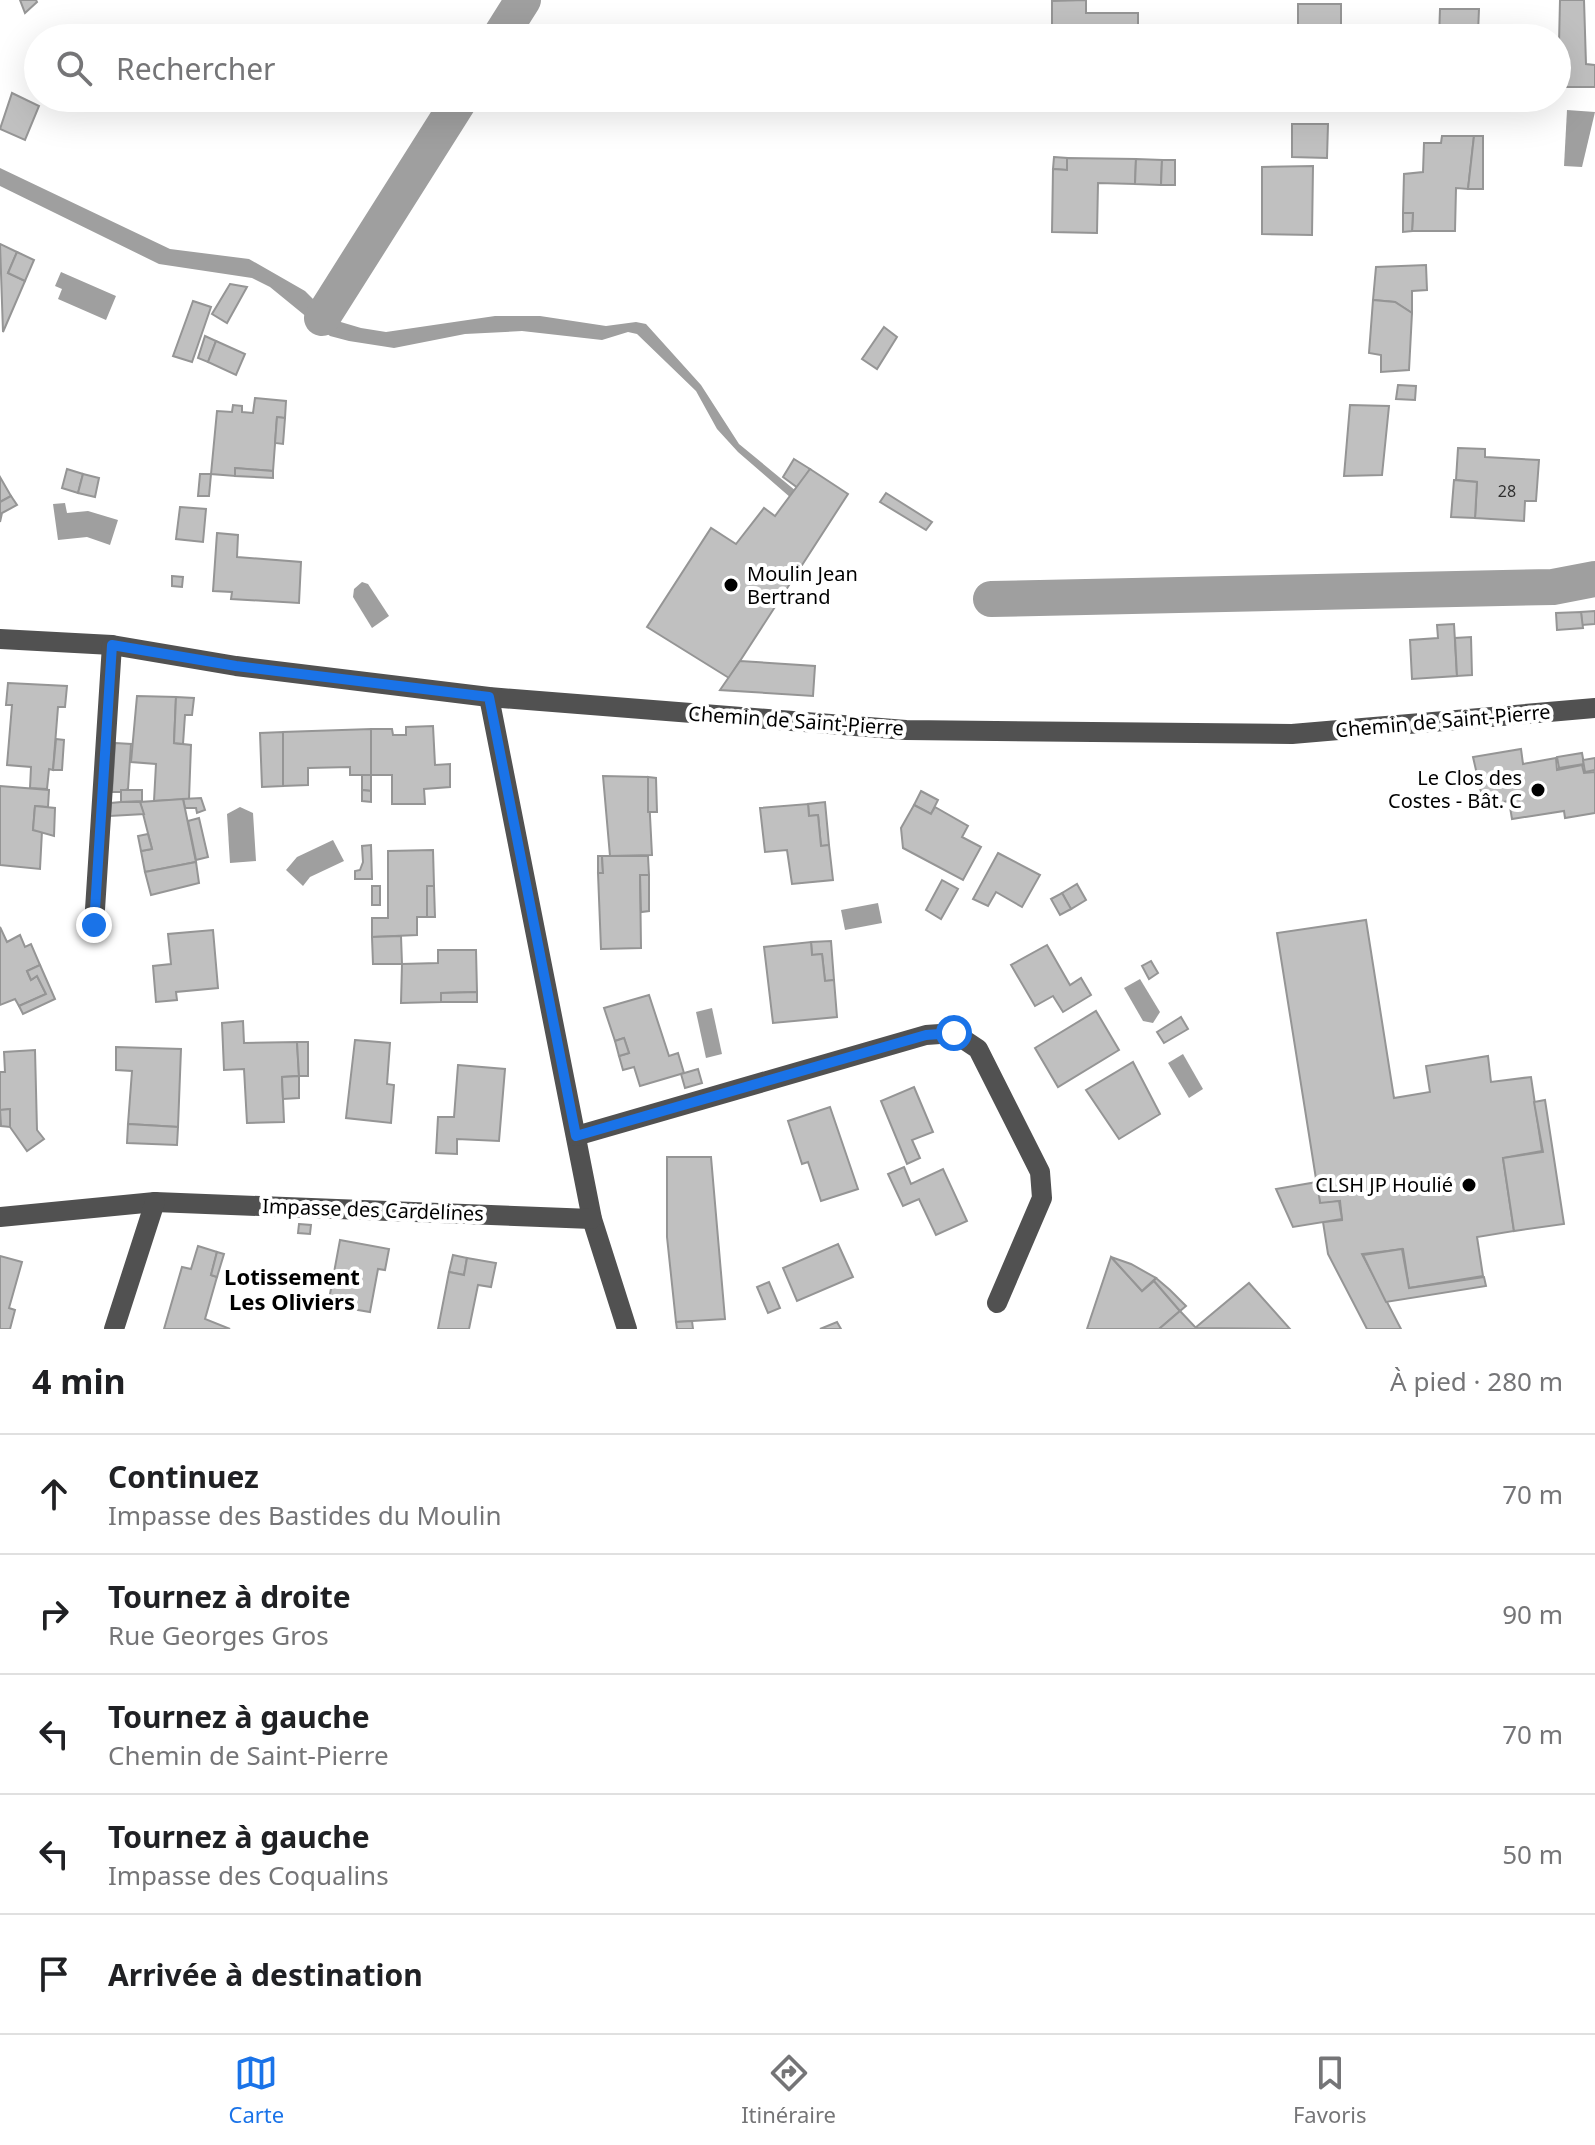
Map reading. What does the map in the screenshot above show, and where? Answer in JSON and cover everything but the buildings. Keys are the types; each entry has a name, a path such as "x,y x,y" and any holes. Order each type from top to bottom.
{"street":[{"name":"Chemin de Saint-Pierre","path":"0,639 112,645 236,666 489,697 906,730 1292,734 1595,708"},
{"path":"94,925 112,645"},
{"path":"489,697 592,1219 627,1329"},
{"path":"576,1136 926,1035 954,1033 978,1049 1040,1172 1042,1198 997,1303"},
{"path":"114,1329 155,1202"},
{"name":"Impasse des Cardelines","path":"0,1217 155,1202 592,1219"}],"shaded area":[{"path":"1567,112 1595,112 1582,167 1564,166"},
{"path":"0,168 170,249 249,259 305,291 334,320 361,328 386,332 495,316 540,316 606,326 636,322 646,324 701,385 739,444 796,491 791,498 738,452 717,429 696,391 637,334 628,332 602,340 522,331 465,334 394,348 349,341 330,336 270,287 252,278 159,264 0,186"},
{"path":"61,272 116,296 106,320 58,299 62,289 55,286"},
{"path":"65,503 67,513 88,511 118,520 110,545 87,537 58,540 53,504"},
{"path":"362,582 368,584 389,616 372,628 353,597 354,589"},
{"path":"240,807 253,813 256,861 230,863 227,814"},
{"path":"333,840 344,861 310,877 303,886 286,870 297,857"},
{"path":"878,903 882,923 845,930 841,910"},
{"path":"1140,979 1160,1012 1153,1023 1143,1021 1124,988"},
{"path":"712,1008 722,1054 706,1058 696,1012"},
{"path":"1183,1054 1203,1089 1189,1098 1168,1063"}],"waterway":[{"path":"508,24 523,0"},
{"path":"322,318 452,112"},
{"path":"991,599 1553,587 1595,579"}],"place":[{"name":"Moulin Jean Bertrand","path":"731,585"},
{"name":"Le Clos des Costes - Bât. C","path":"1538,790"},
{"name":"CLSH JP Houlié","path":"1469,1185"}],"district":[{"name":"Lotissement Les Oliviers","path":"292,1290"}],"route":[{"path":"94,925 112,645 236,666 489,697 576,1136 926,1035 954,1033"}]}
